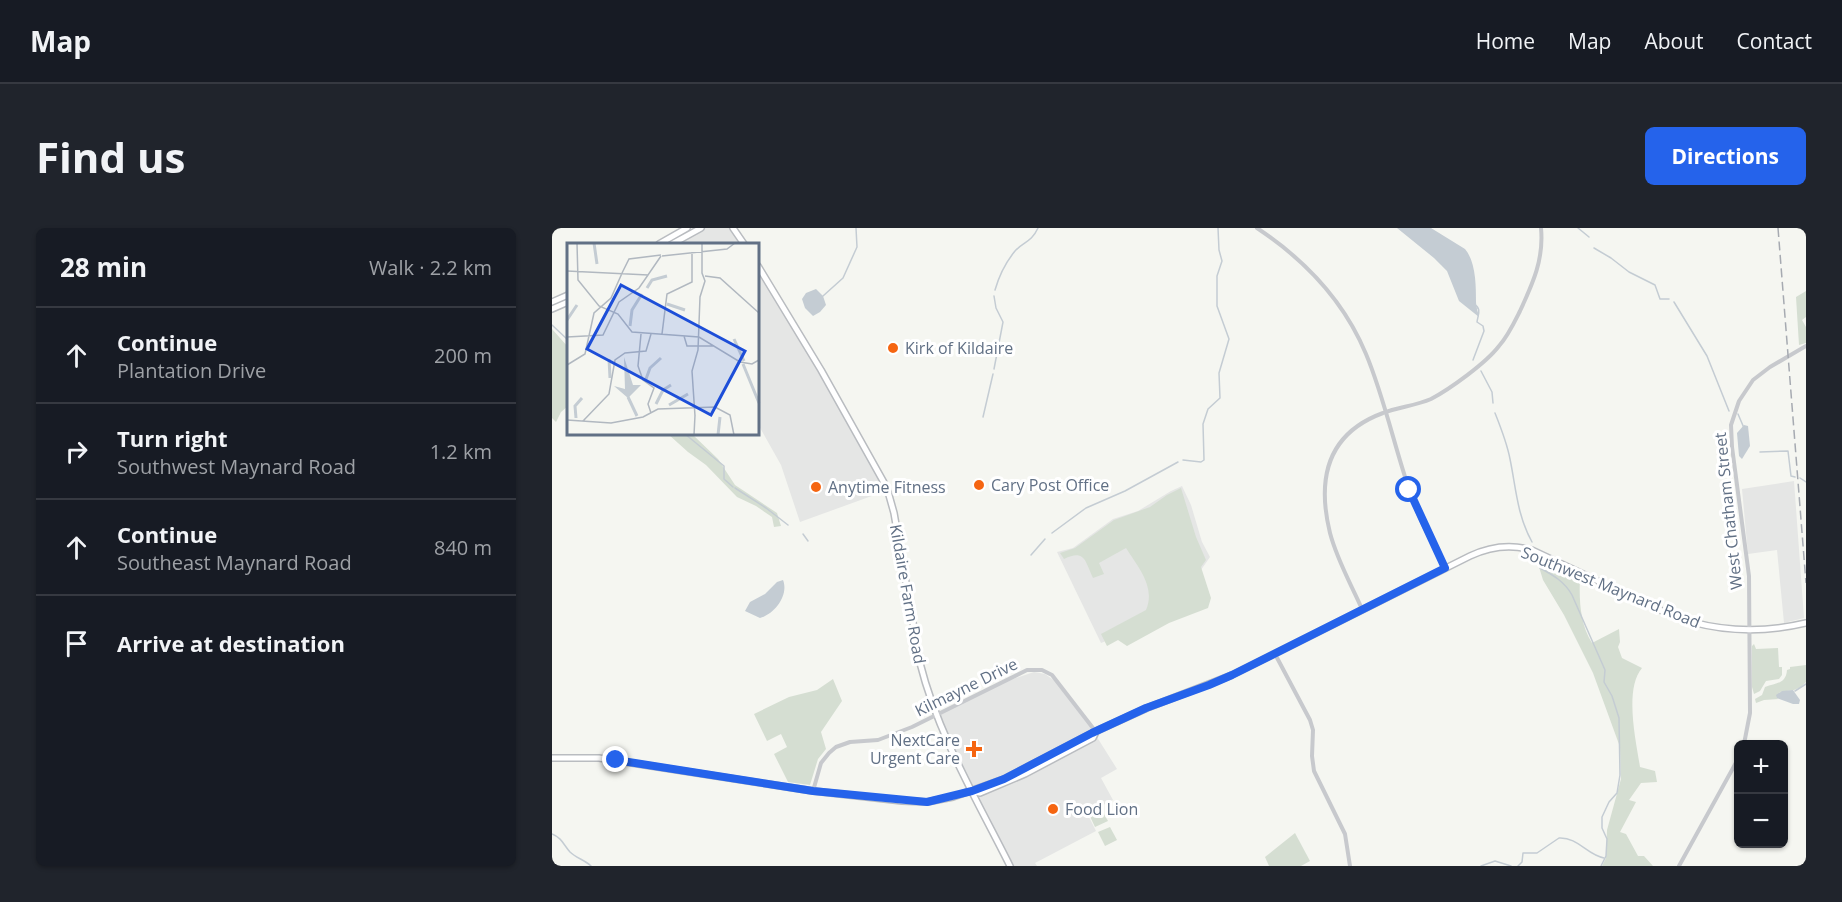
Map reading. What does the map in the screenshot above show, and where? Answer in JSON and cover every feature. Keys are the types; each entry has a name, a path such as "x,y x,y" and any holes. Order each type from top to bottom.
{"main road":[{"path":"661,243 687,228"},
{"path":"674,243 701,228"},
{"path":"733,228 743,243"},
{"name":"Kildaire Farm Road","path":"759,268 821,370 889,493 920,664 936,714 1010,866"},
{"path":"552,302 567,295"},
{"path":"552,309 567,302"},
{"name":"Southwest Maynard Road","path":"972,791 1010,777 1146,708 1209,685 1445,568 1479,552 1495,548 1523,548 1679,618 1722,628 1782,628 1806,623"},
{"name":"Southwest Maynard Road","path":"972,791 980,792 1025,774 1094,738 1096,732"},
{"path":"552,758 599,758 813,791 925,802 972,791"},
{"path":"1025,774 1046,758"}],"street":[{"path":"1257,228 1299,260 1338,303 1366,354 1411,496 1445,568"},
{"path":"1362,609 1333,542 1327,518 1324,485 1328,467 1337,448 1363,424 1385,412 1423,402 1435,396 1500,346 1510,331 1536,273 1542,246 1541,228"},
{"name":"West Chatham Street","path":"1745,740 1749,713 1749,574 1731,442 1731,425 1739,401 1753,380 1806,346"},
{"path":"1275,653 1310,720 1313,730 1314,771 1345,834 1350,866"},
{"name":"Kilmayne Drive","path":"813,791 821,763 836,747 850,742 881,739 912,727 1025,670 1038,669 1048,672 1055,678 1096,732"},
{"path":"1679,866 1734,766"}],"shaded area":[{"path":"701,228 733,228 743,243 674,243"},
{"path":"1397,228 1431,228 1465,249 1473,267 1479,317 1459,301 1447,271"},
{"path":"759,268 887,488 880,493 800,522 781,465 759,426"},
{"path":"816,289 823,296 826,305 813,316 805,308 802,299 806,293"},
{"path":"1806,291 1806,317 1802,320 1806,327 1806,343 1799,345 1796,297"},
{"path":"552,329 567,346 567,407 561,412 556,422 552,418"},
{"path":"1744,425 1748,426 1750,446 1742,459 1739,456 1737,433"},
{"path":"669,435 693,435 718,459 735,485 777,513 781,526 774,527 772,517 737,497 706,465"},
{"path":"1794,481 1804,618 1784,623 1777,550 1748,554 1742,489"},
{"path":"1182,486 1191,505 1202,542 1210,557 1168,617 1101,643 1057,552 1073,548 1113,519 1138,511"},
{"path":"1181,488 1196,537 1206,560 1201,567 1211,598 1208,608 1169,623 1127,646 1118,640 1107,646 1101,634 1146,610 1149,593 1144,577 1126,548 1099,563 1104,574 1093,578 1083,558 1076,555 1064,559 1060,553 1075,548 1114,520 1150,507"},
{"path":"1536,557 1580,578 1581,612 1592,643 1619,629 1618,647 1622,658 1642,668 1637,677 1632,702 1634,730 1640,767 1655,771 1657,782 1641,783 1629,800 1636,802 1620,832 1626,834 1638,856 1644,856 1653,866 1602,866 1606,858 1607,830 1621,779 1620,747 1593,673 1564,615 1543,580"},
{"path":"783,580 782,598 771,612 760,618 745,611 750,602"},
{"path":"1754,644 1756,649 1778,648 1782,675 1779,679 1766,681 1760,691 1754,694 1752,646"},
{"path":"1806,665 1806,682 1801,687 1780,692 1777,698 1779,699 1756,703 1755,699 1762,695 1765,687 1777,684 1785,678 1790,667"},
{"path":"1034,672 1045,674 1055,681 1090,726 1117,769 1101,778 1113,800 1087,813 1096,831 1035,863 1037,866 1010,866 937,714 1001,683"},
{"path":"833,679 842,701 821,732 826,749 818,759 810,785 788,782 774,754 787,747 781,734 767,741 754,714 789,697 817,690"},
{"path":"1793,690 1800,700 1799,704 1777,698 1776,695 1782,691"},
{"path":"1098,804 1108,821 1095,827 1087,810"},
{"path":"1110,827 1117,840 1105,846 1098,832"},
{"path":"1295,833 1310,861 1301,866 1269,866 1265,857"}],"waterway":[{"path":"823,296 843,278 857,247 856,228"},
{"path":"995,290 1003,269 1012,255 1033,237 1038,228"},
{"path":"1183,460 1201,462 1204,460 1203,424 1208,409 1220,398 1219,373 1229,339 1217,306 1217,276 1222,261 1218,228"},
{"path":"1578,228 1589,237"},
{"path":"1594,248 1629,272 1655,285 1660,299 1669,299"},
{"path":"994,296 996,308 1003,322 994,369"},
{"path":"1674,302 1707,356 1729,411"},
{"path":"1473,360 1484,331 1483,326 1477,322 1479,310 1474,304"},
{"path":"552,325 567,339"},
{"path":"1481,371 1492,392 1493,403"},
{"path":"983,417 993,374"},
{"path":"1495,413 1509,453 1520,512 1532,542"},
{"path":"1738,414 1744,428"},
{"path":"686,435 724,466 724,479 733,487"},
{"path":"1760,452 1788,451 1791,476 1795,477"},
{"path":"1052,533 1086,508 1125,491 1178,462"},
{"path":"1800,478 1806,482"},
{"path":"735,488 788,525"},
{"path":"803,534 808,541"},
{"path":"1031,555 1045,539"},
{"path":"1538,560 1540,568 1554,576 1572,595 1605,670 1604,682 1612,696 1619,718 1620,775 1617,793 1609,802 1602,817 1602,828 1607,839 1606,856 1601,866"},
{"path":"1795,691 1806,684"},
{"path":"552,834 560,839 572,854 591,866"},
{"path":"1518,866 1522,862 1523,853 1537,853 1559,838 1572,840 1604,858"},
{"path":"1481,866 1495,861 1511,866"}],"railway":[{"path":"1778,228 1806,583"}],"place":[{"name":"Kirk of Kildaire","path":"893,348"},
{"name":"Cary Post Office","path":"979,485"},
{"name":"Anytime Fitness","path":"816,487"},
{"name":"NextCare Urgent Care","path":"974,749"},
{"name":"Food Lion","path":"1053,809"}],"route":[{"path":"616,760 813,791 902,801 927,802 972,791 1016,774 1092,733 1146,708 1232,675 1445,568 1409,490"}]}
